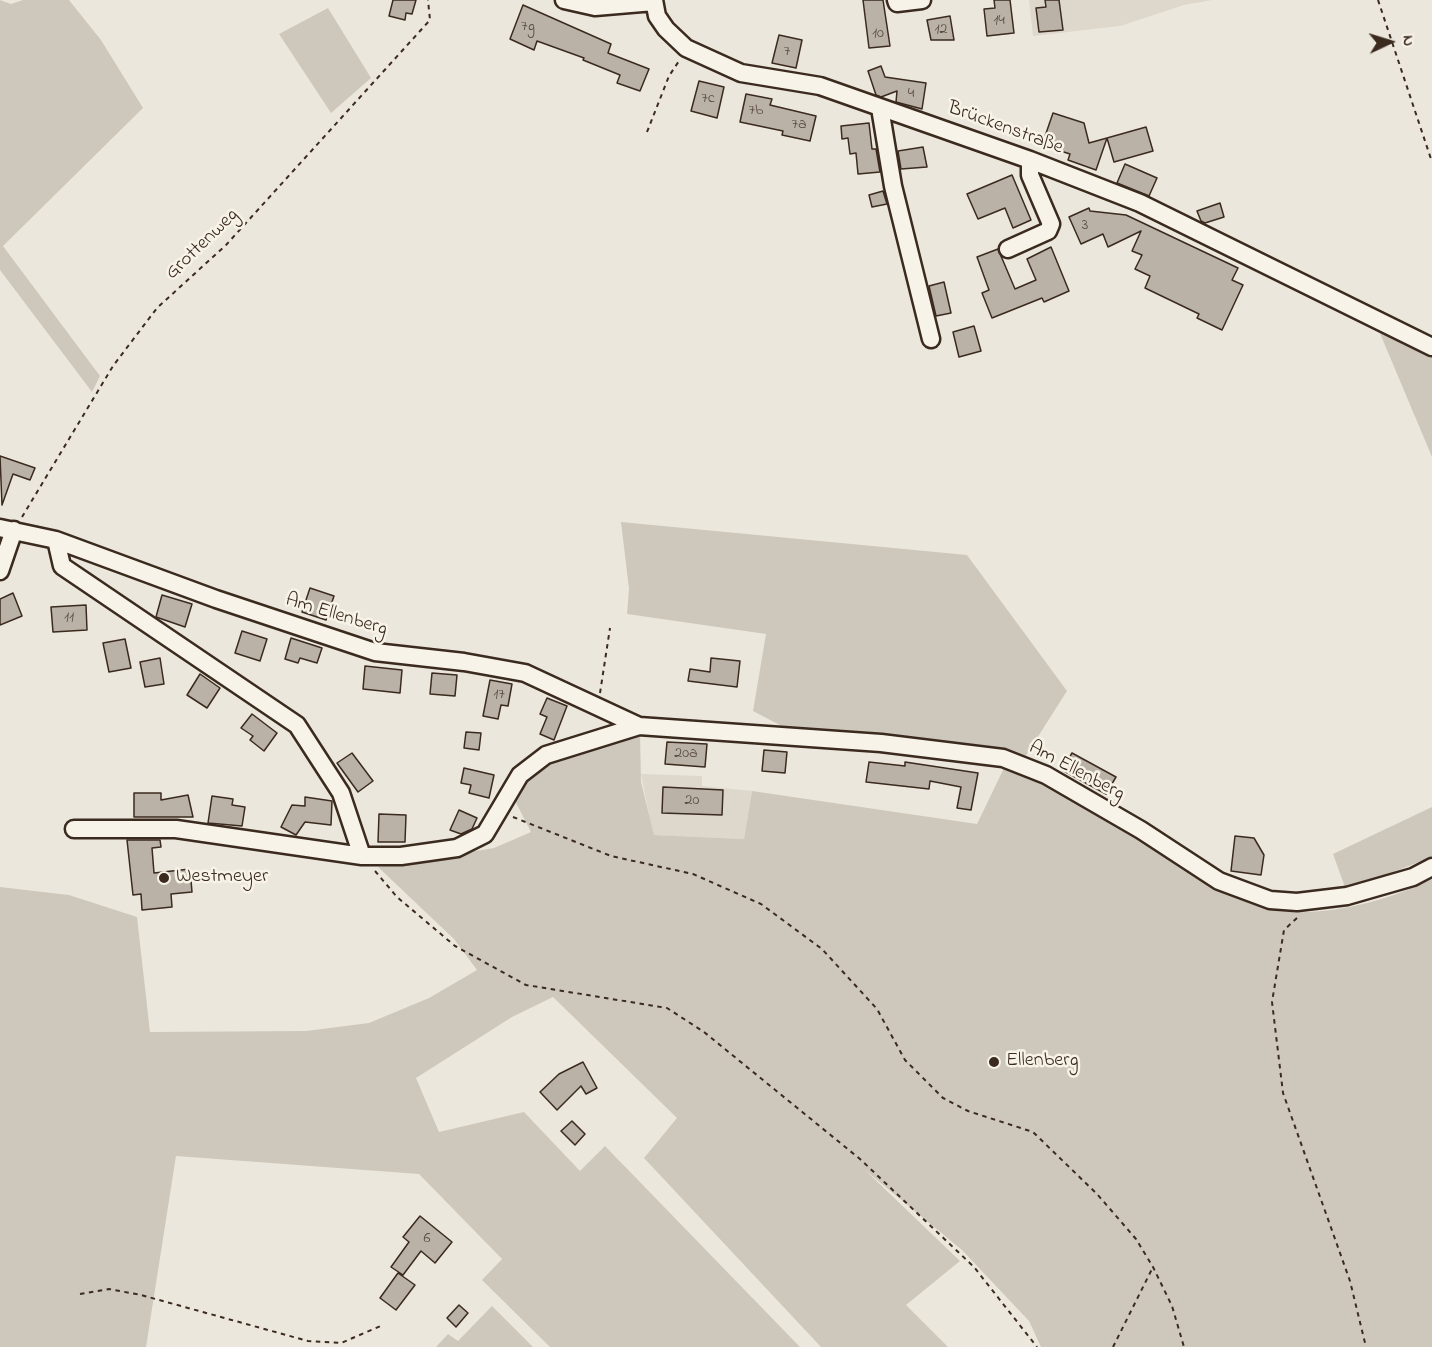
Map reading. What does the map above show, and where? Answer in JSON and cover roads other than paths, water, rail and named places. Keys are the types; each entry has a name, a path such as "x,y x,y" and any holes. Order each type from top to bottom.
{"street":[{"name":"Brückenstraße","path":"564,0 595,7 654,1 657,16 666,30 686,48 741,73 820,86 1030,160 1140,203 1432,347"},
{"path":"896,0 897,3 922,0"},
{"path":"880,108 893,186 931,339"},
{"path":"1008,249 1048,231 1051,224 1030,175 1030,160"},
{"path":"0,571 7,529"},
{"name":"Am Ellenberg","path":"7,529 56,540 216,599 375,652 464,662 525,673 639,726 881,743 1003,758 1046,775 1141,830 1219,881 1270,900 1297,902 1356,894 1413,877 1432,867"},
{"path":"56,540 62,566 297,725 341,793 362,855"},
{"name":"Am Ellenberg","path":"74,829 176,829 362,855 401,856 457,848 485,834 497,810 520,775 546,755 639,726"}],"place":[{"name":"Westmeyer","path":"164,878"},
{"name":"Ellenberg","path":"994,1062"}]}
